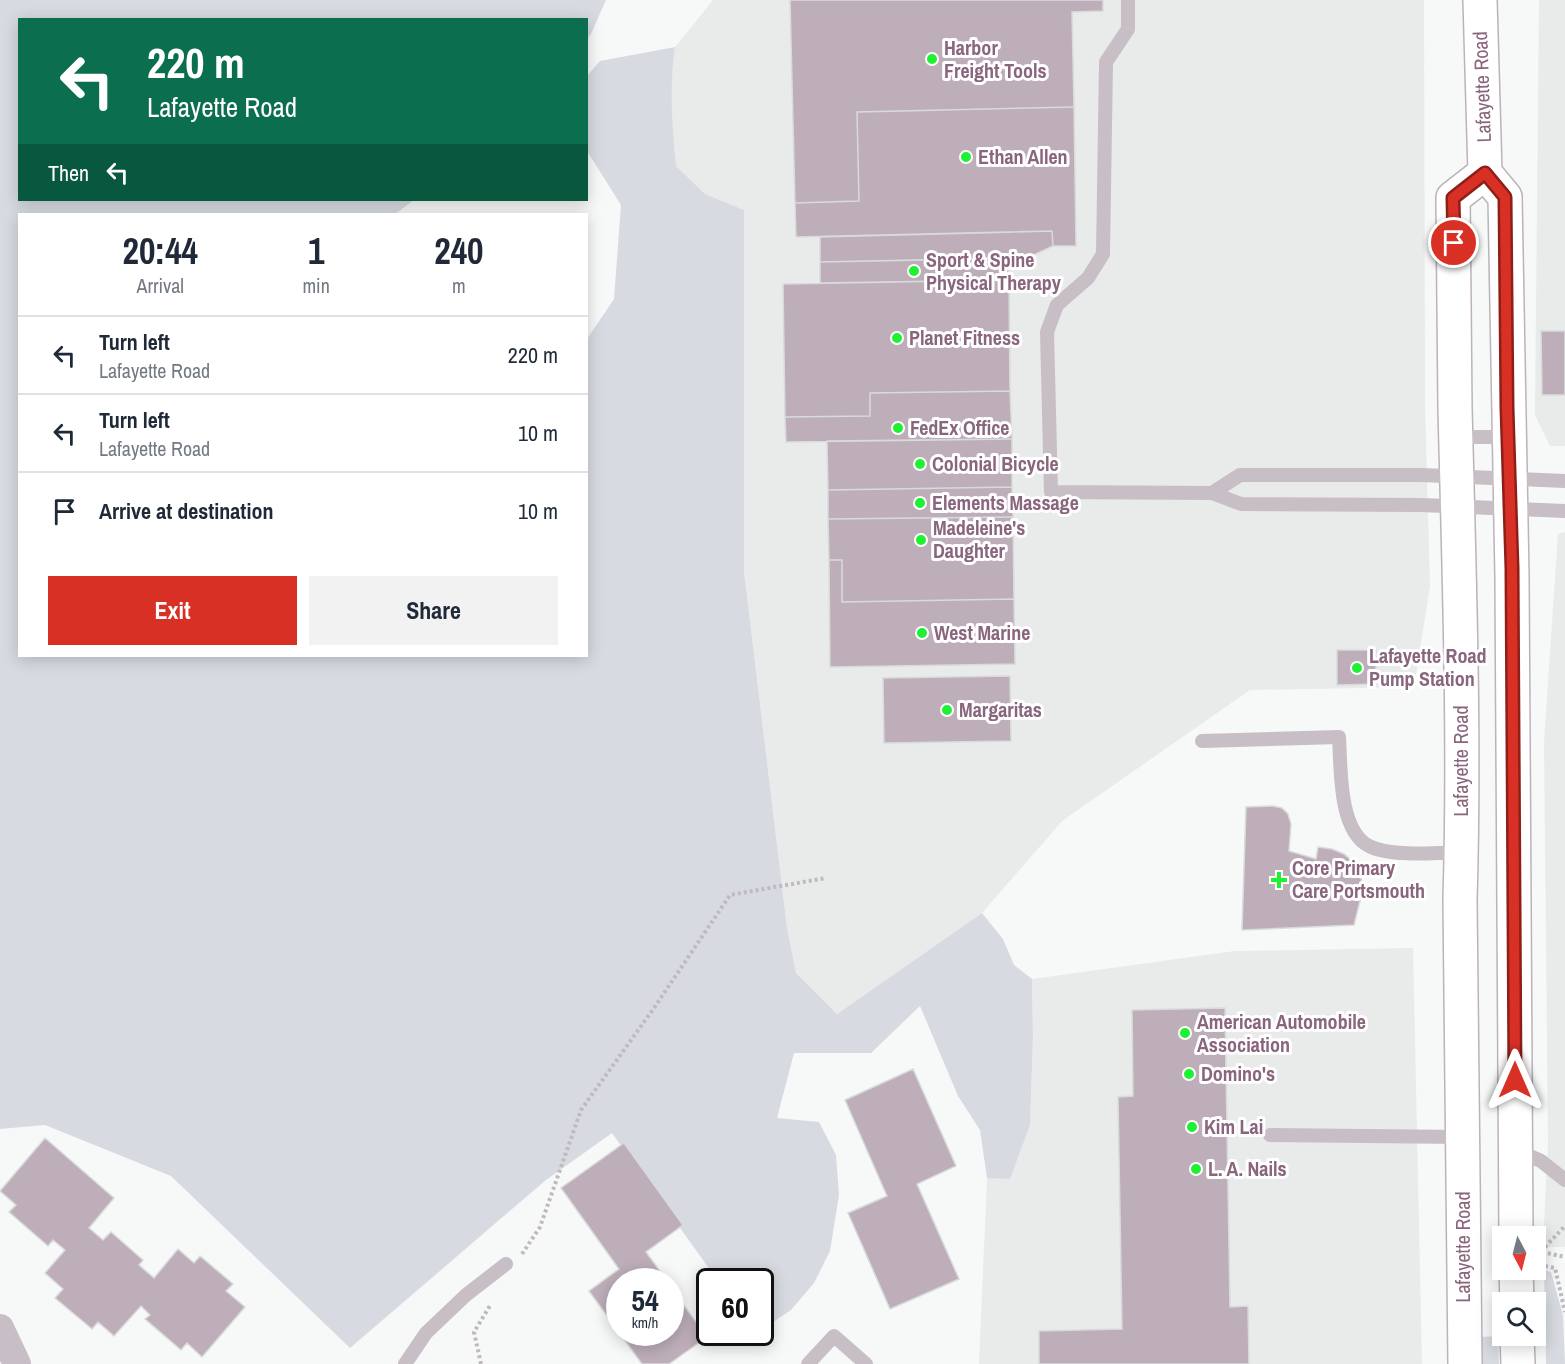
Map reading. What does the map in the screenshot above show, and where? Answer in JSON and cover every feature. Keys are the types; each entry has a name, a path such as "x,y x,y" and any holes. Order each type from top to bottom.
{"main road":[{"name":"Lafayette Road","path":"1465,1364 1460,900 1462,852 1453,198 1485,173 1480,0"},
{"path":"1485,173 1505,197 1514,806 1516,1226"},
{"path":"1517,1346 1518,1364"}],"street":[{"path":"0,1328 17,1364"}],"lane":[{"path":"1128,0 1128,29 1106,62 1103,254 1088,278 1057,305 1047,332 1051,492 1212,493 1241,504 1457,492 1510,494 1565,511"},
{"path":"1456,437 1508,436"},
{"path":"1212,493 1240,475 1510,494 1565,482"},
{"path":"1202,741 1339,737 1342,800 1351,827 1368,845 1402,854 1462,852"},
{"path":"1270,1135 1463,1137"},
{"path":"1515,1150 1541,1161 1565,1180"},
{"path":"405,1364 426,1333 466,1295 512,1263"},
{"path":"808,1364 834,1336 866,1364"}],"path":[{"path":"512,1263 540,1227 581,1110 654,1008 730,895 826,878"},
{"path":"1565,1226 1541,1252 1565,1257"},
{"path":"1546,1268 1555,1268 1565,1312"},
{"path":"480,1364 474,1332 493,1302"}],"shaded area":[{"path":"0,0 606,0 588,38 588,18 18,18 18,201 413,201 396,213 18,213 18,657 588,657 588,338 614,299 621,205 588,153 588,75 600,61 675,47 672,121 676,166 705,194 744,210 744,571 787,928 796,973 837,1014 982,913 1003,939 1014,965 1032,979 1033,1038 1030,1125 1010,1179 987,1178 980,1130 958,1096 920,1006 871,1053 794,1053 777,1118 819,1122 836,1155 839,1195 830,1251 814,1283 791,1310 774,1321 774,1268 709,1268 612,1133 546,1180 350,1348 171,1176 45,1125 0,1129"},
{"path":"713,0 1424,0 1425,407 1430,586 1414,687 1250,690 1062,821 982,913 837,1014 796,973 787,928 744,571 744,210 705,194 676,166 671,119 671,74 675,47"},
{"path":"1539,0 1565,0 1565,446 1550,446 1535,415"},
{"path":"1565,532 1565,1247 1546,1247 1546,1226 1544,1226 1548,1143 1544,743 1558,534"},
{"path":"1413,948 1422,1364 979,1364 987,1178 1010,1178 1030,1125 1033,1038 1032,979 1235,951"},
{"path":"1546,1271 1551,1272 1563,1315 1565,1364 1546,1364"},
{"path":"1492,1336 1492,1346 1498,1346 1499,1364 1483,1364 1482,1337"}],"building":[{"name":"Harbor Freight Tools","path":"790,0 1103,0 1103,11 1072,12 1074,107 857,112 859,201 795,203"},
{"name":"Ethan Allen","path":"1074,107 1076,246 1053,246 1052,231 796,237 795,203 859,201 857,112"},
{"path":"1052,231 1053,246 1027,258 820,262 820,237"},
{"name":"Sport & Spine Physical Therapy","path":"1008,258 1009,280 820,283 820,262"},
{"name":"Planet Fitness","path":"1009,280 1010,391 870,393 870,416 785,417 783,284"},
{"path":"1541,331 1565,331 1565,395 1542,395"},
{"name":"FedEx Office","path":"1010,391 1012,439 786,442 785,417 870,416 870,393"},
{"name":"Colonial Bicycle","path":"1012,439 1012,487 828,490 827,441"},
{"name":"Elements Massage","path":"1012,487 1013,517 828,519 828,490"},
{"name":"Madeleine's Daughter","path":"1013,517 1014,599 842,602 842,560 829,560 828,519"},
{"name":"West Marine","path":"829,560 842,560 842,602 1014,599 1015,664 830,667"},
{"name":"Lafayette Road Pump Station","path":"1337,650 1376,650 1376,684 1337,685"},
{"name":"Margaritas","path":"1010,676 1011,741 884,743 883,678"},
{"path":"1246,807 1282,808 1288,814 1291,824 1289,851 1316,859 1318,847 1332,849 1344,854 1359,867 1363,889 1354,925 1242,930"},
{"path":"1225,1008 1230,1307 1248,1306 1249,1364 1039,1364 1039,1331 1122,1329 1118,1097 1133,1096 1132,1010"},
{"path":"913,1069 956,1166 917,1184 959,1279 890,1309 848,1213 887,1196 845,1100"},
{"path":"45,1138 114,1198 89,1228 103,1240 111,1232 143,1260 139,1265 154,1278 178,1249 194,1263 200,1256 233,1284 226,1291 245,1307 202,1357 187,1343 181,1350 145,1319 150,1315 141,1306 114,1336 98,1322 92,1329 55,1298 63,1289 45,1273 65,1250 53,1240 48,1246 9,1212 16,1205 0,1191"},
{"path":"624,1143 683,1225 646,1252 658,1268 618,1268 561,1188"},
{"path":"606,1279 606,1314 589,1291"},
{"path":"684,1305 696,1322 696,1345 669,1364 642,1364 629,1346 684,1346"}],"place":[{"name":"Harbor Freight Tools","path":"932,59"},
{"name":"Ethan Allen","path":"966,157"},
{"name":"Sport & Spine Physical Therapy","path":"914,271"},
{"name":"Planet Fitness","path":"897,338"},
{"name":"FedEx Office","path":"898,428"},
{"name":"Colonial Bicycle","path":"920,464"},
{"name":"Elements Massage","path":"920,503"},
{"name":"Madeleine's Daughter","path":"921,540"},
{"name":"West Marine","path":"922,633"},
{"name":"Lafayette Road Pump Station","path":"1357,668"},
{"name":"Margaritas","path":"947,710"},
{"name":"Core Primary Care Portsmouth","path":"1279,880"},
{"name":"American Automobile Association","path":"1185,1033"},
{"name":"Domino's","path":"1189,1074"},
{"name":"Kim Lai","path":"1192,1127"},
{"name":"L. A. Nails","path":"1196,1169"}],"route":[{"path":"1454,243 1453,198 1485,173 1505,197 1507,408 1512,568 1515,1080"}]}
